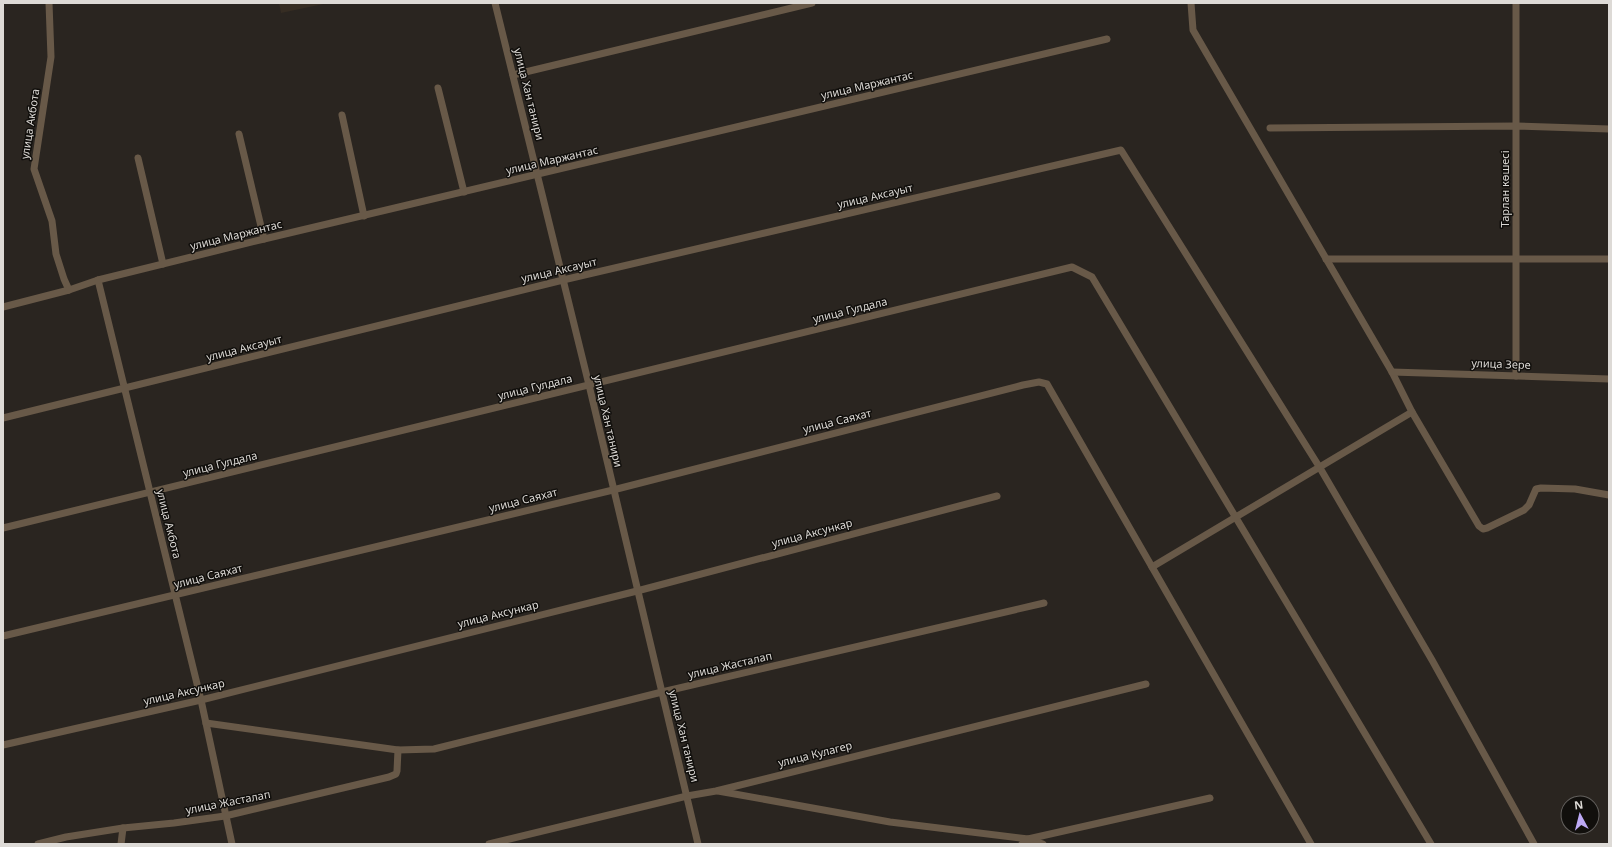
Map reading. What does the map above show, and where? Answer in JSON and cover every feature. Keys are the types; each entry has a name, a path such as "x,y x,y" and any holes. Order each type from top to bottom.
{"street":[{"name":"улица Акбота","path":"49,3 51,57 34,169 52,221 56,254 69,290"},
{"name":"улица Хан танири","path":"495,3 589,385 637,591 688,796 698,844"},
{"path":"513,76 812,3"},
{"path":"1191,3 1193,30 1392,372 1412,412 1480,528 1487,528 1524,510 1529,505 1536,489 1575,489 1609,495"},
{"name":"Тарлан көшесі","path":"1516,3 1516,376"},
{"name":"улица Маржантас","path":"3,307 69,290 98,280 264,239 1107,39"},
{"path":"438,88 464,192"},
{"path":"342,115 364,216"},
{"path":"1270,128 1516,126 1609,129"},
{"path":"239,134 264,239"},
{"name":"улица Аксауыт","path":"3,418 563,280 1121,150 1320,468"},
{"path":"138,158 164,264"},
{"path":"1326,259 1609,259"},
{"name":"улица Гулдала","path":"3,528 1072,267 1092,277 1236,518"},
{"name":"улица Акбота","path":"98,280 201,700 232,844"},
{"name":"улица Зере","path":"1392,372 1609,379"},
{"name":"улица Саяхат","path":"3,636 613,490 1023,384 1039,382 1047,384 1152,567"},
{"path":"1311,844 1152,567 1412,412"},
{"path":"1320,468 1432,660 1534,844"},
{"name":"улица Аксункар","path":"3,745 201,700 637,591 997,496"},
{"path":"1236,518 1431,844"},
{"name":"улица Жасталап","path":"206,723 398,750 434,749 662,692 1044,603"},
{"name":"улица Кулагер","path":"489,844 688,796 716,791 1146,684"},
{"name":"улица Жасталап","path":"38,844 66,837 123,828 225,816 390,777 396,774 397,771 398,750"},
{"path":"716,791 890,822 1043,844"},
{"path":"1025,842 1210,798"},
{"path":"121,844 123,828"}],"shaded area":[{"path":"279,3 328,3 281,13"}]}
